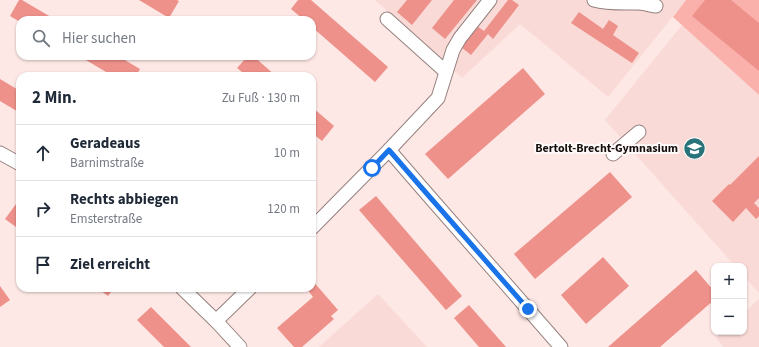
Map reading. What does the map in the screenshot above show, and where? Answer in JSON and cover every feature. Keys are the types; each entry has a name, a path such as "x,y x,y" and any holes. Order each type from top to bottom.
{"street":[{"path":"316,224 438,98 453,50 460,38 490,0"},
{"path":"594,0 617,3 639,3 656,6"},
{"path":"387,19 446,72"},
{"path":"613,154 639,132"},
{"path":"389,150 560,347"},
{"path":"0,153 16,162"},
{"path":"186,292 240,347"},
{"path":"216,321 246,292"}],"shaded area":[{"path":"375,0 686,0 608,97 520,24 462,78"},
{"path":"686,0 759,0 759,95 673,17"},
{"name":"Bertolt-Brecht-Gymnasium","path":"682,25 759,95 759,293 747,279 747,263 732,263 605,120"},
{"path":"378,294 427,347 319,347"},
{"path":"759,299 759,347 724,347 716,338 719,335 747,335 747,310"}],"building":[{"path":"19,0 22,0 49,16 16,16 16,20 10,16"},
{"path":"139,0 179,1 170,16 166,16"},
{"path":"298,0 311,0 388,67 375,82 316,30 316,16 299,16 291,9"},
{"path":"407,0 432,0 412,25 397,12"},
{"path":"454,0 477,0 445,39 432,28"},
{"path":"508,0 512,0 519,5 493,39 488,34 471,55 461,47 477,26 484,31"},
{"path":"705,0 731,0 759,23 759,71 692,16"},
{"path":"579,12 603,29 609,20 618,26 613,35 639,53 632,63 571,23"},
{"path":"86,60 125,60 140,69 138,72 106,72"},
{"path":"244,60 258,60 271,72 242,72 237,68"},
{"path":"523,68 545,94 448,179 425,154"},
{"path":"0,79 16,89 16,111 0,101"},
{"path":"316,110 334,126 322,141 316,136"},
{"path":"759,156 759,198 754,203 759,208 759,216 756,219 746,208 733,222 712,201"},
{"path":"610,172 632,197 535,279 514,254"},
{"path":"376,196 462,296 446,310 359,210"},
{"path":"16,204 16,227 5,219"},
{"path":"603,257 629,286 586,324 561,295"},
{"path":"696,270 711,288 711,303 660,347 608,347"},
{"path":"316,285 338,310 331,316 334,319 302,347 294,347 277,328 313,297 309,292 316,292"},
{"path":"0,286 10,300 0,307"},
{"path":"102,292 111,292 108,296"},
{"path":"469,305 506,347 479,347 454,318"},
{"path":"151,307 191,347 164,347 137,320"}],"place":[{"name":"Bertolt-Brecht-Gymnasium","path":"694,148"}],"route":[{"path":"372,168 389,150 528,309"}]}
